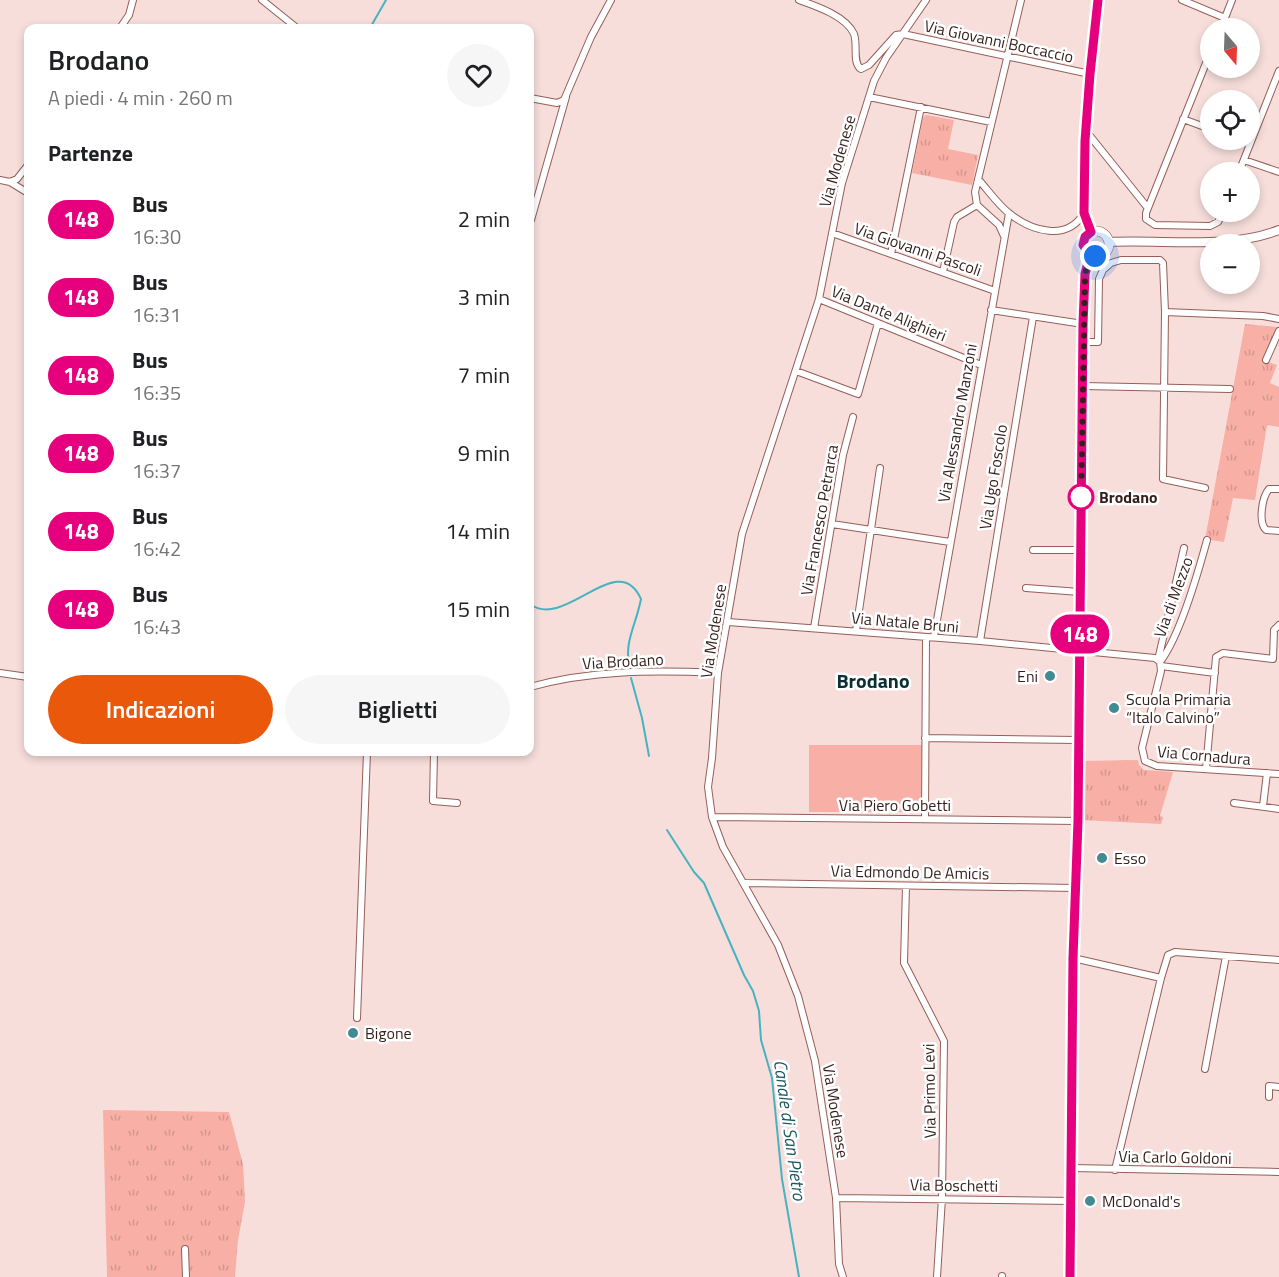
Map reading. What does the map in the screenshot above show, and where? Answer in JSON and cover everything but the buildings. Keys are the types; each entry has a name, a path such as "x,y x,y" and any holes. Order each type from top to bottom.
{"main road":[{"path":"1091,232 1084,213 1086,132 1098,0"},
{"path":"1109,242 1230,241 1253,239 1279,231"},
{"path":"1091,232 1102,232 1109,242 1107,250 1099,256 1090,255 1083,245 1085,237 1091,232"},
{"path":"1070,1277 1083,324 1085,274 1090,255"}],"street":[{"path":"123,24 129,15 134,0"},
{"path":"262,0 292,24"},
{"path":"534,209 566,96 591,37 611,0"},
{"path":"799,0 846,23 855,36 856,64 859,69 869,65 896,35 903,34"},
{"name":"Via Modenese","path":"843,1277 839,1264 836,1198 815,1060 798,996 778,945 723,847 712,818 708,787 718,673 742,534 819,299 842,183 869,97 879,69 926,0"},
{"path":"1005,237 999,225 977,204 975,192 1021,0"},
{"path":"1182,0 1225,18 1232,0"},
{"name":"Via Giovanni Boccaccio","path":"903,34 1090,74"},
{"path":"1260,119 1279,71"},
{"path":"1200,77 1147,207 1146,219 1155,225 1213,226 1218,222"},
{"path":"534,99 557,103 566,96"},
{"path":"869,97 991,122"},
{"path":"891,254 921,107"},
{"path":"1183,119 1200,125"},
{"path":"1086,132 1147,207"},
{"path":"1248,150 1244,160 1279,172"},
{"path":"10,182 17,179 24,170"},
{"path":"978,179 1009,213 1038,229 1062,231 1078,222 1084,213"},
{"path":"0,180 10,182 24,191"},
{"path":"943,272 954,222 960,215 977,204"},
{"name":"Via Alessandro Manzoni","path":"934,637 1009,213"},
{"name":"Via Giovanni Pascoli","path":"832,233 995,291"},
{"path":"1084,342 1098,342 1099,279 1103,270 1116,261 1160,260 1163,262 1165,312 1163,479 1205,488"},
{"name":"Via Dante Alighieri","path":"819,299 981,365"},
{"path":"991,310 1083,324"},
{"path":"1165,312 1270,316 1279,319"},
{"name":"Via Ugo Foscolo","path":"980,641 1033,317"},
{"path":"796,371 858,393 878,323"},
{"path":"1266,360 1279,331"},
{"path":"1083,386 1230,389"},
{"name":"Via Francesco Petrarca","path":"814,628 843,455 853,417"},
{"path":"856,631 880,468"},
{"path":"1279,489 1269,489 1265,494 1261,522 1266,530 1279,531"},
{"path":"832,524 950,543"},
{"name":"Via di Mezzo","path":"1160,663 1167,653 1183,614 1207,540"},
{"path":"1160,663 1184,548"},
{"path":"1033,550 1081,550"},
{"path":"1026,588 1080,592"},
{"name":"Via Natale Bruni","path":"728,622 1080,650"},
{"path":"1206,769 1216,657 1223,653 1273,659 1274,630 1279,624"},
{"path":"925,818 926,637"},
{"path":"1080,650 1215,673"},
{"name":"Via Cornadura","path":"1160,663 1142,748 1143,758 1148,763 1157,766 1279,774"},
{"path":"0,673 24,676"},
{"name":"Via Brodano","path":"534,686 591,674 718,673"},
{"path":"925,738 1078,741"},
{"path":"357,1018 367,756"},
{"path":"434,756 433,801 457,802"},
{"name":"Via Cornadura","path":"1263,806 1267,773"},
{"path":"1234,803 1279,809"},
{"name":"Via Piero Gobetti","path":"712,818 1078,821"},
{"name":"Via Edmondo De Amicis","path":"744,883 1076,888"},
{"name":"Via Primo Levi","path":"906,886 904,963 944,1041 942,1198 938,1277"},
{"path":"1115,1170 1166,958 1171,953 1279,960"},
{"path":"1205,1070 1226,956"},
{"path":"1073,958 1161,978"},
{"path":"1269,1097 1269,1086 1279,1087"},
{"name":"Via Carlo Goldoni","path":"1071,1168 1279,1172"},
{"name":"Via Boschetti","path":"836,1198 1071,1201"},
{"path":"185,1249 186,1277"},
{"path":"838,1277 839,1264"}],"green space":[{"path":"926,115 954,120 948,149 978,155 972,185 912,173 923,118"},
{"path":"1245,324 1277,327 1263,360 1277,365 1270,383 1279,387 1279,427 1267,425 1255,500 1233,498 1224,542 1205,539"},
{"path":"809,745 922,745 921,810 919,812 809,812"},
{"path":"1138,760 1144,770 1173,772 1160,816 1163,817 1161,824 1081,820 1082,761"},
{"path":"103,1110 229,1112 243,1164 245,1202 238,1240 235,1277 107,1277"}],"waterway":[{"name":"Canale di San Pietro","path":"372,24 386,0"},
{"name":"Canale di San Pietro","path":"534,605 544,609 559,607 605,585 619,582 631,585 641,599 629,642 630,670"},
{"name":"Canale di San Pietro","path":"631,678 649,756"},
{"name":"Canale di San Pietro","path":"667,830 694,872 704,883 753,991 759,1011 761,1040 772,1078 782,1179 799,1277"}],"bus line":[{"name":"148","path":"1070,1277 1083,324 1085,274 1090,255 1083,245 1085,237 1091,232 1084,213 1086,132 1098,0"}],"place":[{"name":"Brodano","path":"1081,497"},
{"name":"Eni","path":"1050,676"},
{"name":"Scuola Primaria “Italo Calvino”","path":"1114,708"},
{"name":"Esso","path":"1102,858"},
{"name":"Bigone","path":"353,1033"},
{"name":"McDonald's","path":"1090,1201"}],"district":[{"name":"Brodano","path":"873,680"}],"route":[{"path":"1081,497 1081,508 1085,274 1090,255 1095,256"}]}
